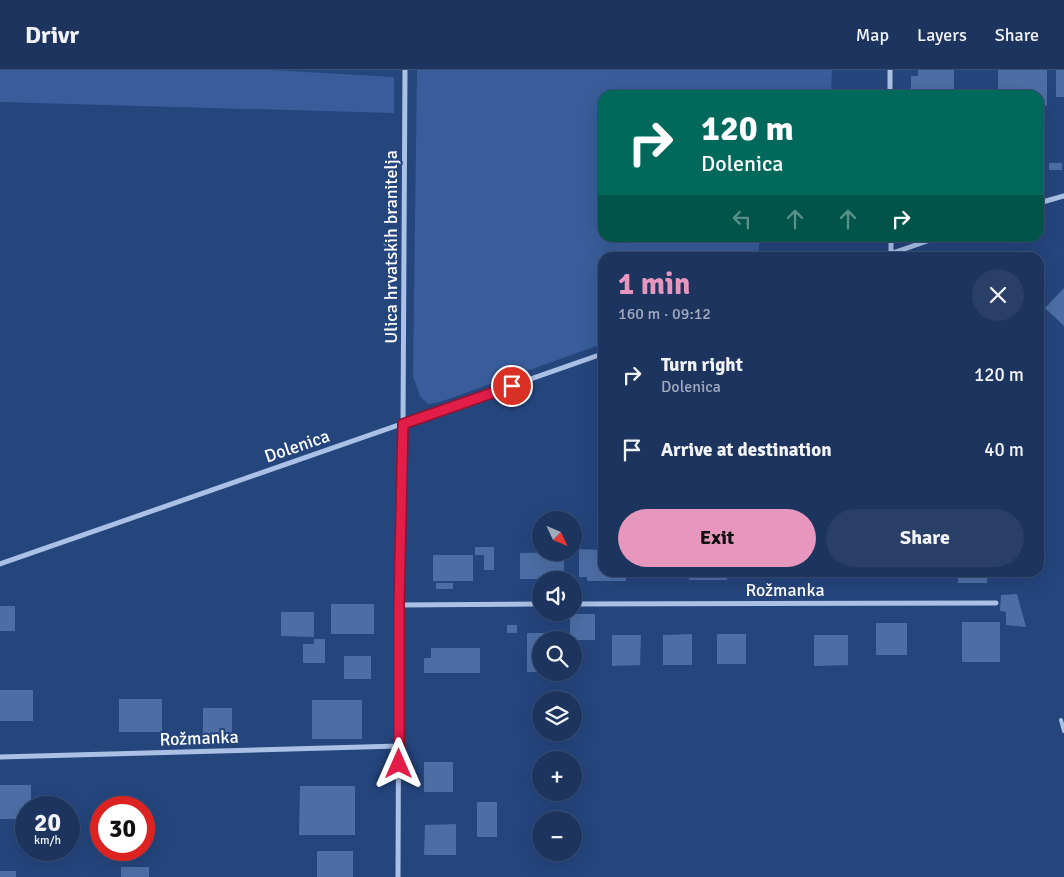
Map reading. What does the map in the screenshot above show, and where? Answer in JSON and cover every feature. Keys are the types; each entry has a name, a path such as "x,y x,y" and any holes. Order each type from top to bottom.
{"street":[{"name":"Ulica hrvatskih branitelja","path":"403,424 406,70"},
{"path":"890,70 890,90"},
{"path":"1044,202 1064,196"},
{"path":"894,252 924,242"},
{"name":"Dolenica","path":"0,564 598,355"},
{"path":"398,877 399,605 403,424"},
{"name":"Rožmanka","path":"582,604 996,603"},
{"path":"399,605 532,604"},
{"name":"Rožmanka","path":"0,757 399,746"}],"lane":[{"path":"1061,720 1064,731"}],"shaded area":[{"path":"0,70 271,70 394,77 394,113 0,102"},
{"path":"417,70 832,70 831,90 598,90 598,242 760,242 759,252 598,252 598,345 440,402 428,404 420,396 413,376"}],"building":[{"path":"918,70 954,70 954,90 911,90 911,76 918,76"},
{"path":"998,70 1047,70 1047,106 1044,106 1044,90 998,90"},
{"path":"1056,70 1064,70 1064,97 1056,97"},
{"path":"1049,163 1062,163 1062,170 1049,170"},
{"path":"1064,288 1064,326 1045,308"},
{"path":"475,547 494,547 494,570 484,570 484,555 475,555"},
{"path":"582,549 598,550 598,577 626,577 626,581 587,581 587,577 582,577 582,571 579,571 579,561 582,561"},
{"path":"520,553 532,553 532,561 564,561 564,571 532,571 532,579 520,579"},
{"path":"433,555 473,555 473,581 433,581"},
{"path":"689,577 727,577 727,580 689,580"},
{"path":"958,577 987,577 987,583 958,583"},
{"path":"436,583 453,583 453,589 436,589"},
{"path":"1017,594 1026,627 1006,625 1006,612 1000,611 1001,595"},
{"path":"331,604 374,604 374,634 331,634"},
{"path":"0,606 15,606 15,631 0,631"},
{"path":"281,612 314,612 314,637 281,636"},
{"path":"582,614 595,614 595,640 582,640 582,631 570,631 570,621 582,621"},
{"path":"962,622 1000,622 1000,662 962,662"},
{"path":"876,623 907,623 907,655 876,655"},
{"path":"507,625 517,625 517,633 507,633"},
{"path":"527,633 532,633 532,672 527,672"},
{"path":"692,634 692,665 663,665 663,635"},
{"path":"717,634 746,634 746,664 717,664"},
{"path":"612,635 641,635 640,665 612,666"},
{"path":"814,635 848,635 848,665 814,666"},
{"path":"314,639 325,639 325,663 303,663 303,644 314,644"},
{"path":"431,648 480,648 480,673 424,673 424,658 431,658"},
{"path":"344,656 371,656 371,679 344,679"},
{"path":"0,690 33,690 33,721 0,721"},
{"path":"119,699 162,699 162,732 119,732"},
{"path":"312,700 362,700 362,739 312,739"},
{"path":"203,708 232,708 232,739 203,739"},
{"path":"424,762 453,762 453,792 424,792"},
{"path":"0,785 31,785 31,796 15,796 15,819 0,819"},
{"path":"300,786 355,786 355,835 299,835"},
{"path":"477,802 497,802 497,837 477,837"},
{"path":"456,824 456,855 424,855 425,825"},
{"path":"317,851 353,851 353,877 317,877"},
{"path":"121,867 149,867 149,877 121,877"},
{"path":"0,871 16,871 16,877 0,877"}],"route":[{"path":"399,764 399,605 403,424 512,386"}]}
